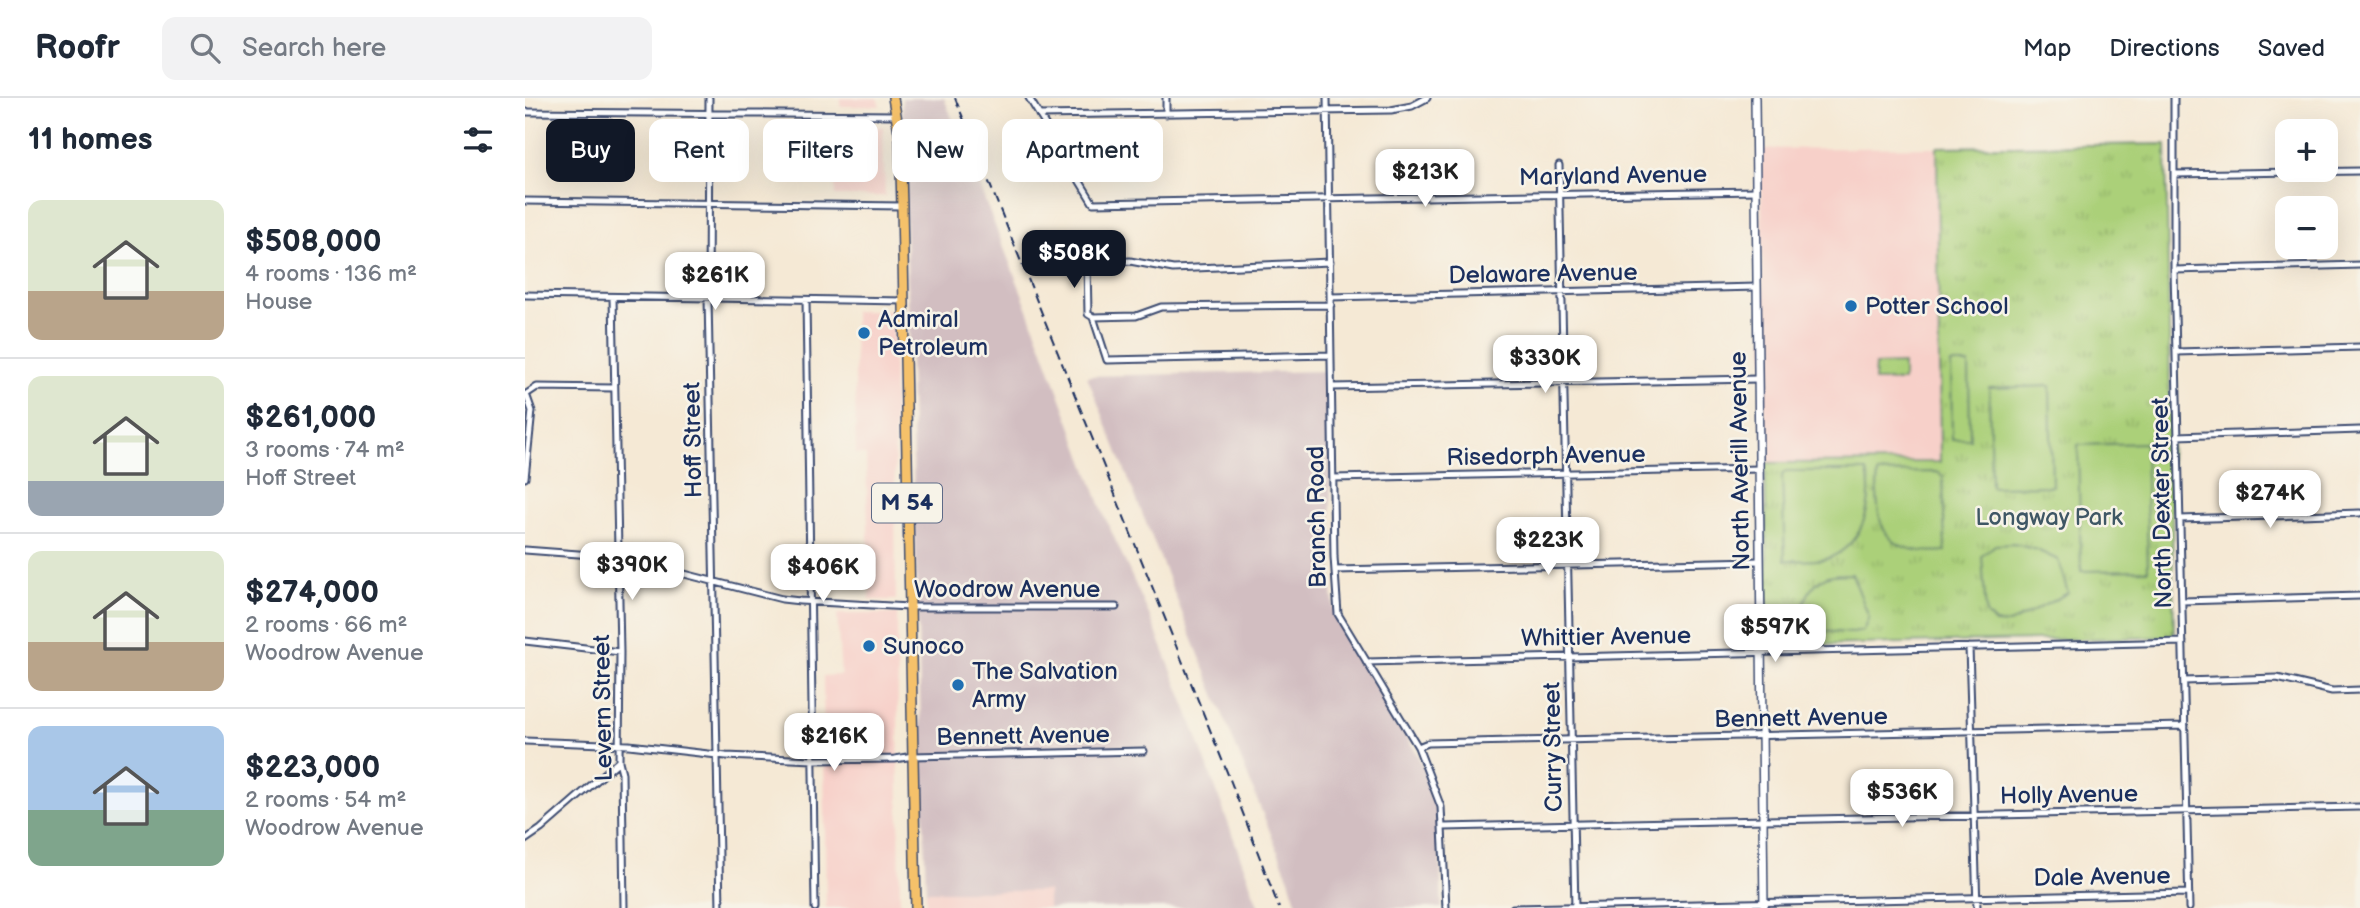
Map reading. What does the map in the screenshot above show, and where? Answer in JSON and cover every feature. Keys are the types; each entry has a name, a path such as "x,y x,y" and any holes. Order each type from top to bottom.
{"main road":[{"name":"M 54","path":"893,98 900,137 905,300 916,908"}],"street":[{"name":"Hoff Street","path":"709,98 708,299 720,908"},
{"path":"1029,98 1039,115 1391,110 1412,106 1427,98"},
{"path":"1166,98 1166,114"},
{"name":"Branch Road","path":"1327,98 1333,478 1338,614 1419,747 1441,807 1446,908"},
{"name":"North Averill Avenue","path":"1755,98 1764,905"},
{"name":"North Dexter Street","path":"2174,98 2174,270 2189,908"},
{"path":"525,112 896,116"},
{"name":"Maryland Avenue","path":"1039,115 1093,203 1756,191"},
{"name":"Curry Street","path":"1559,165 1575,907"},
{"path":"2174,174 2360,171"},
{"path":"525,201 902,206"},
{"path":"1329,262 1173,269 1130,261 1087,263 1088,314 1093,317 1136,316 1161,307 1331,304"},
{"path":"2174,270 2360,265"},
{"name":"Delaware Avenue","path":"1331,297 1757,287"},
{"path":"525,295 905,300"},
{"name":"Levern Street","path":"613,297 620,652 619,761 622,773 624,908"},
{"path":"806,300 815,908"},
{"path":"1093,317 1107,360 1331,355"},
{"path":"2176,352 2360,347"},
{"path":"1332,387 1758,379"},
{"path":"525,478 532,411 525,394 537,387 614,388"},
{"path":"2178,436 2360,429"},
{"name":"Risedorph Avenue","path":"1333,478 1759,469"},
{"path":"2179,519 2360,513"},
{"name":"Woodrow Avenue","path":"525,550 618,557 782,600 909,607 1116,607"},
{"path":"1335,570 1760,561"},
{"path":"2182,601 2360,596"},
{"path":"525,641 620,652"},
{"name":"Whittier Avenue","path":"1366,662 2183,642"},
{"path":"1969,647 1977,908"},
{"path":"2184,681 2277,678 2332,691 2360,690"},
{"name":"Bennett Avenue","path":"1419,747 1427,743 2185,726"},
{"name":"Bennett Avenue","path":"525,741 620,745 717,756 813,760 1144,751"},
{"path":"525,840 619,761"},
{"name":"Holly Avenue","path":"1444,827 2360,807"},
{"name":"Dale Avenue","path":"1513,908 1764,905 2188,893"}],"shaded area":[{"path":"840,98 877,98 880,106 840,106"},
{"path":"902,98 944,98 952,119 903,119"},
{"path":"878,127 883,127 885,196 835,196 835,182 878,182"},
{"name":"Potter School","path":"1937,147 1940,462 1765,463 1761,149"},
{"path":"905,182 978,182 1104,515 1151,619 1187,710 1259,908 1048,908 1048,891 926,891"},
{"path":"854,311 893,311 896,600 870,600 866,455 856,454"},
{"path":"1329,371 1334,609 1344,633 1417,754 1432,788 1439,826 1442,908 1298,908 1289,879 1087,376"},
{"path":"837,614 897,614 900,908 826,908 823,676 841,675"},
{"path":"926,891 1048,891 1048,908 926,908"}],"green space":[{"name":"Longway Park","path":"2166,144 2174,637 1768,646 1765,463 1940,462 1937,147"},
{"path":"1903,364 1903,381 1874,381 1875,365"},
{"path":"1951,364 1969,364 1970,439 1952,439"},
{"path":"2050,386 2052,486 1991,487 1989,388"},
{"path":"2145,443 2148,570 2081,571 2078,445"},
{"path":"1786,471 1867,471 1869,497 1863,522 1858,533 1841,552 1824,559 1785,560 1782,475"},
{"path":"1937,472 1943,476 1945,551 1909,549 1896,543 1881,523 1878,509 1878,473"},
{"path":"2014,544 2037,550 2058,560 2068,593 2009,624 1995,623 1986,614 1982,556 1995,545"},
{"path":"1852,574 1869,617 1863,631 1853,633 1800,630 1803,606 1814,585 1828,576"}],"railway":[{"path":"955,98 1231,782 1279,908"}],"place":[{"name":"Potter School","path":"1851,306"},
{"name":"Admiral Petroleum","path":"864,333"},
{"name":"Sunoco","path":"869,646"},
{"name":"The Salvation Army","path":"958,685"}]}
